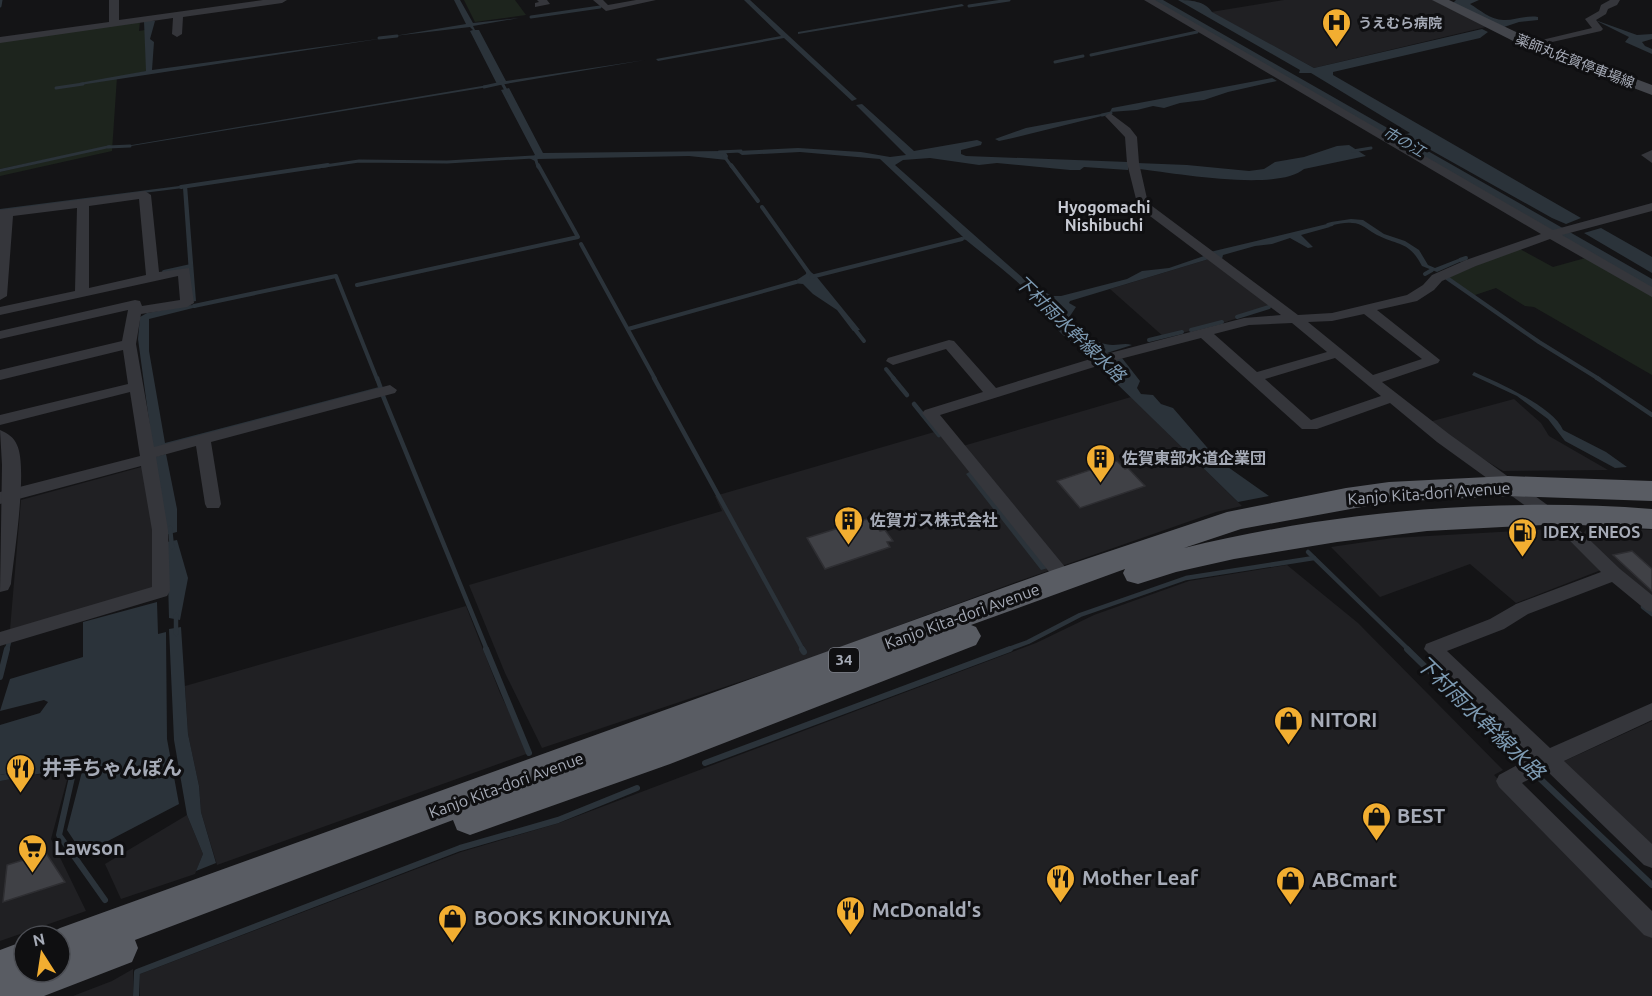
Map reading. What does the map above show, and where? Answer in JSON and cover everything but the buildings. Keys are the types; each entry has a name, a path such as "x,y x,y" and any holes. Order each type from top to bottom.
{"highway":[{"name":"Kanjo Kita-dori Avenue","path":"72,944 1064,578 1237,519 1389,492 1508,486 1652,491"},
{"name":"Kanjo Kita-dori Avenue","path":"72,966 461,820 545,794 663,752 1068,597 1174,560 1350,529 1408,522 1548,514 1609,515 1652,519"},
{"path":"0,992 22,984"}],"main road":[{"name":"薬師丸佐賀停車場線","path":"1439,0 1530,44 1652,90"}],"street":[{"path":"114,0 114,24"},
{"path":"0,40 282,0"},
{"path":"598,0 606,8 651,0"},
{"path":"1149,0 1570,229 1652,293"},
{"path":"1530,44 1598,29 1590,19 1603,12 1604,7 1615,1"},
{"path":"177,34 178,15"},
{"path":"1110,116 1131,137 1142,204 1295,319 1333,354 1372,380 1388,398 1565,526 1609,575 1652,604"},
{"path":"1652,153 1647,155 1652,160"},
{"path":"0,296 4,213 145,195 153,275"},
{"path":"82,290 83,204"},
{"path":"1064,578 930,413 1107,358 1249,321 1332,317 1412,298 1429,287 1431,282 1452,270 1570,229 1652,207"},
{"path":"0,311 82,290 184,270 187,303 135,311"},
{"path":"0,335 135,304 129,344 160,530 161,591 0,639"},
{"path":"1365,308 1433,360 1372,380"},
{"path":"1204,333 1307,425 1388,398"},
{"path":"0,375 129,344"},
{"path":"893,361 950,344 992,393"},
{"path":"1254,378 1333,354"},
{"path":"0,420 137,386"},
{"path":"5,497 203,440 390,390"},
{"path":"0,437 8,446 12,465 5,497 0,584"},
{"path":"203,440 213,504"},
{"path":"1609,575 1522,609 1497,624 1433,649 1544,760 1652,858"},
{"path":"1652,711 1544,760 1506,781 1652,927"}],"shaded area":[{"path":"464,0 515,0 526,15 475,22"},
{"name":"うえむら病院","path":"1284,0 1433,0 1486,27 1314,68 1211,12"},
{"path":"140,21 139,31 145,30 147,71 117,77 112,151 0,176 0,172 111,146 0,169 0,42"},
{"path":"1518,248 1553,267 1589,257 1652,295 1652,375 1534,307 1525,306 1496,288 1472,296 1447,278"},
{"path":"1209,259 1273,306 1220,324 1164,337 1110,289"},
{"path":"1131,397 1242,506 1216,512 1019,581 808,659 542,748 505,673 469,585 722,511 715,496 948,428 963,446"},
{"path":"1514,399 1541,423 1549,436 1608,470 1503,471 1449,438 1429,422"},
{"path":"145,466 154,529 156,589 10,630 21,500"},
{"path":"1588,527 1652,530 1652,600 1582,535"},
{"path":"1550,529 1559,531 1601,570 1516,603 1470,564 1380,597 1331,547 1393,538"},
{"path":"1287,565 1358,623 1503,770 1494,775 1652,938 1652,996 140,996 140,974 461,852 559,823 1036,643 1094,615 1189,581"},
{"path":"466,606 500,693 529,753 217,865 201,812 199,786 188,734 185,686"},
{"path":"1652,721 1652,852 1560,763"},
{"path":"70,769 51,839 86,911 49,924 12,924 12,937 0,941 0,781"},
{"path":"187,815 203,854 195,874 121,899 105,864"},
{"path":"133,969 133,996 73,996 112,981"}],"water":[{"path":"454,0 460,0 473,23 519,18 473,26 475,30 479,30 506,81 645,60 500,85 497,84 470,27 394,36 466,24"},
{"path":"744,0 750,0 857,99 852,101 784,38 658,61 656,59 781,36"},
{"path":"1178,0 1201,3 1212,12 1314,68 1482,29 1488,32 1480,38 1333,72 1333,75 1581,218 1566,224 1552,218 1404,135 1410,133 1311,73 1299,73 1300,70"},
{"path":"1456,0 1479,0 1470,4 1495,19 1538,17 1538,20 1519,22 1504,27 1453,3"},
{"path":"962,4 964,6 798,34 798,32"},
{"path":"1595,20 1637,35 1652,34 1652,39 1642,42 1652,49 1652,54 1625,42 1629,37"},
{"path":"144,21 155,21 150,39 154,42 152,70 385,38 80,85 79,83 146,71"},
{"path":"1272,78 1277,81 1204,100 1164,108 1153,106 1110,112 1112,108"},
{"path":"488,85 488,87 125,147 126,146"},
{"path":"509,88 543,153 725,151 728,156 727,160 689,156 538,159 535,161 529,158 535,155 501,90"},
{"path":"862,104 914,151 977,140 982,142 981,145 961,150 961,154 1128,162 1128,170 1084,167 1080,170 1070,170 997,163 979,165 930,158 903,160 895,165 1033,287 1053,296 1127,279 1142,271 1169,268 1204,256 1209,259 1070,301 1069,303 1076,307 1068,319 1100,342 1132,345 1107,353 1114,360 1122,358 1140,381 1137,388 1141,394 1153,395 1161,404 1173,408 1218,460 1269,496 1238,502 1111,378 1102,365 1105,363 1063,335 1026,290 962,239 963,237 880,159 800,152 742,155 736,151 798,148 861,152 890,157 906,155 856,105"},
{"path":"1101,114 1102,116 1013,138 999,141 995,139 1026,128"},
{"path":"110,145 109,148 0,172 0,169"},
{"path":"1349,145 1366,156 1304,169 1291,176 1272,179 1200,177 1139,169 1137,163 1249,171 1264,169 1275,162"},
{"path":"187,185 196,301 191,302 183,188 0,211 0,209"},
{"path":"1363,220 1384,234 1405,241 1419,250 1428,265 1435,268 1458,259 1462,261 1437,272 1422,266 1413,252 1403,245 1377,235 1356,223 1333,225 1331,222"},
{"path":"1327,224 1330,227 1301,235 1313,247 1308,248 1290,238 1223,255 1222,259 1210,252"},
{"path":"1601,228 1652,257 1652,273 1584,233"},
{"path":"807,269 816,276 860,330 853,331 837,310 813,294 803,284 792,283 806,274"},
{"path":"191,305 197,307 149,319 149,351 165,443 379,387 381,389 153,450 138,339 140,317 147,313"},
{"path":"1474,372 1537,404 1558,421 1563,430 1606,452 1627,467 1615,468 1565,441 1548,419 1517,396 1472,375"},
{"path":"166,454 177,509 177,532 165,535 154,457"},
{"path":"971,471 1048,568 1041,570 966,474"},
{"path":"177,540 188,578 180,620 169,618 167,542"},
{"path":"157,602 158,634 166,632 167,739 179,804 83,854 67,830 85,760 0,775 0,725 40,713 48,702 44,700 0,711 10,679 83,657 83,622"},
{"path":"181,627 188,734 199,786 201,812 216,863 196,871 203,854 187,815 174,740 169,629"}],"waterway":[{"path":"0,6 1,0"},
{"path":"969,6 1009,0"},
{"name":"市の江","path":"1157,0 1652,284"},
{"path":"531,17 600,7"},
{"path":"1091,55 1197,32"},
{"path":"379,38 397,36"},
{"path":"1055,62 1083,56"},
{"path":"484,87 502,83 508,94"},
{"path":"56,88 83,84"},
{"path":"1102,115 1111,113"},
{"path":"108,147 130,146"},
{"path":"1353,151 1371,148"},
{"path":"719,152 741,151"},
{"path":"724,156 732,167"},
{"path":"318,167 359,161 447,162 533,157"},
{"path":"535,157 538,167"},
{"path":"181,187 328,165"},
{"path":"357,285 578,237 538,165"},
{"path":"731,165 758,201"},
{"path":"762,207 809,273"},
{"path":"1328,225 1332,224"},
{"path":"811,277 962,239"},
{"path":"581,244 655,379"},
{"path":"1460,260 1466,258"},
{"path":"164,272 191,266"},
{"path":"1425,274 1432,270"},
{"path":"194,306 336,276 377,379"},
{"path":"1447,278 1539,342 1599,379"},
{"path":"628,329 796,282"},
{"path":"1237,317 1269,307"},
{"path":"1191,330 1222,322"},
{"path":"853,327 864,341"},
{"path":"1149,340 1182,332"},
{"path":"886,369 894,379"},
{"path":"377,378 381,389"},
{"path":"654,378 803,650"},
{"path":"893,378 907,395"},
{"path":"1597,378 1652,415"},
{"path":"383,396 487,650"},
{"path":"914,404 939,435"},
{"path":"170,528 172,547"},
{"name":"下村雨水幹線水路","path":"1308,552 1409,650"},
{"path":"1006,650 1028,642 1080,615 1186,578 1314,558"},
{"path":"1643,607 1652,614"},
{"path":"176,615 176,634"},
{"path":"7,650 9,642"},
{"path":"0,677 7,649"},
{"path":"486,649 529,753"},
{"path":"705,763 1010,649"},
{"name":"下村雨水幹線水路","path":"1407,649 1527,766"},
{"path":"0,778 75,764 59,835 105,900"},
{"name":"下村雨水幹線水路","path":"1533,772 1652,885"},
{"path":"136,996 137,972 460,848 558,820 637,788"}],"place":[{"name":"うえむら病院","path":"1337,48"},
{"name":"佐賀東部水道企業団","path":"1101,484"},
{"name":"佐賀ガス株式会社","path":"849,546"},
{"name":"IDEX, ENEOS","path":"1522,558"},
{"name":"NITORI","path":"1289,746"},
{"name":"井手ちゃんぽん","path":"21,794"},
{"name":"BEST","path":"1376,842"},
{"name":"Lawson","path":"33,874"},
{"name":"Mother Leaf","path":"1061,904"},
{"name":"ABCmart","path":"1291,906"},
{"name":"McDonald's","path":"851,936"},
{"name":"BOOKS KINOKUNIYA","path":"453,944"}],"district":[{"name":"Hyogomachi Nishibuchi","path":"1104,216"}]}
